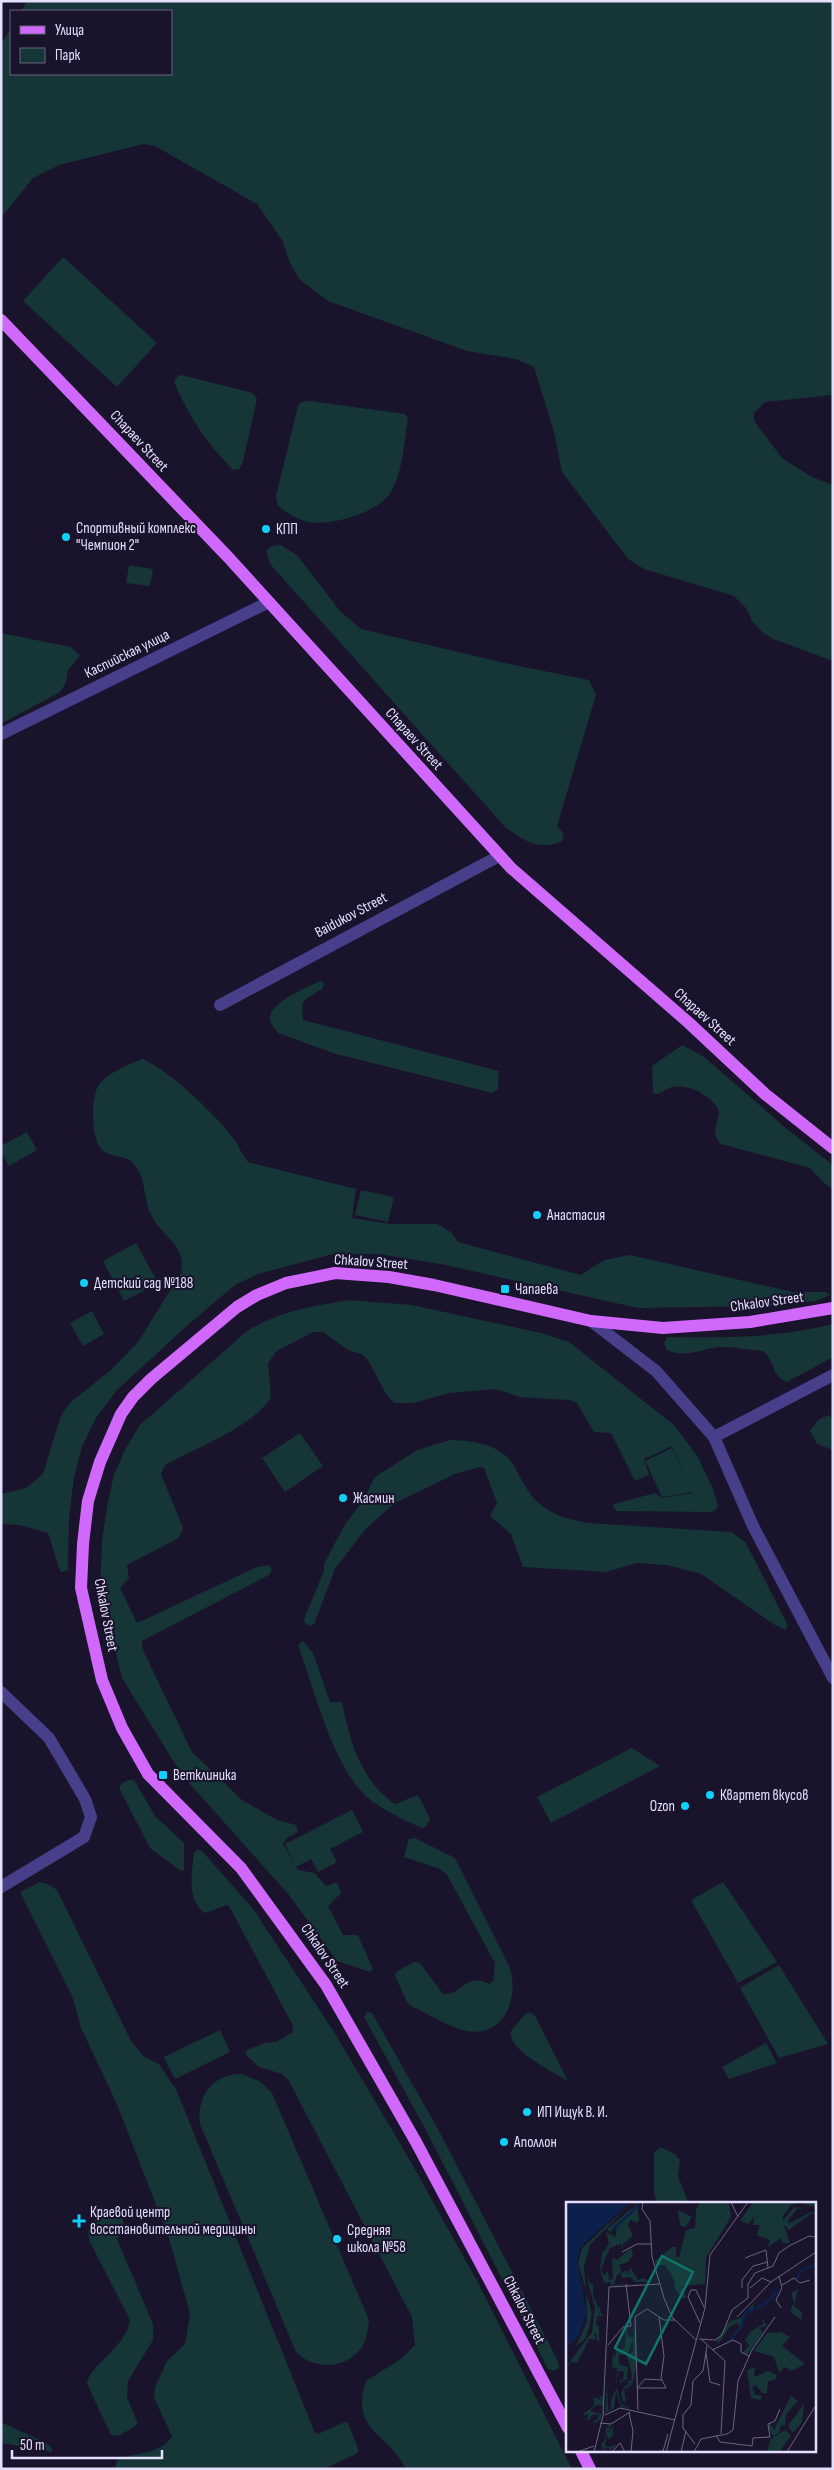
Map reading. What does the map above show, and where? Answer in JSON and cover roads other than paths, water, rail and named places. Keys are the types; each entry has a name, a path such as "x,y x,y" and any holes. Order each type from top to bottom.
{"main road":[{"name":"Chapaev Street","path":"1,320 150,478 210,538 499,856 689,1023 765,1094 833,1148"},
{"name":"Chkalov Street","path":"566,2424 421,2151 326,1985 247,1874 155,1782 122,1728 102,1680 81,1588 83,1544 88,1502 100,1462 121,1414 151,1379 238,1307 257,1295 286,1283 335,1273 389,1277 434,1285 591,1321 663,1328 750,1322 833,1308"},
{"path":"582,2452 590,2469"}],"street":[{"name":"Каспийская улица","path":"1,734 268,603"},
{"name":"Baidukov Street","path":"220,1005 499,856"},
{"path":"591,1321 656,1371 714,1437 753,1526 833,1678"},
{"path":"714,1437 833,1375"},
{"path":"1,1692 49,1738 85,1799 91,1817 84,1836 1,1887"}],"place":[{"name":"КПП","path":"266,529"},
{"name":"Спортивный комплекс \"Чемпион 2\"","path":"66,537"},
{"name":"Анастасия","path":"537,1215"},
{"name":"Детский сад №188","path":"84,1283"},
{"name":"Чапаева","path":"505,1289"},
{"name":"Жасмин","path":"343,1498"},
{"name":"Ветклиника","path":"163,1775"},
{"name":"Квартет вкусов","path":"710,1795"},
{"name":"Ozon","path":"685,1806"},
{"name":"ИП Ищук В. И.","path":"527,2112"},
{"name":"Аполлон","path":"504,2142"},
{"name":"Краевой центр восстановительной медицины","path":"79,2221"},
{"name":"Средняя школа №58","path":"337,2239"}]}
